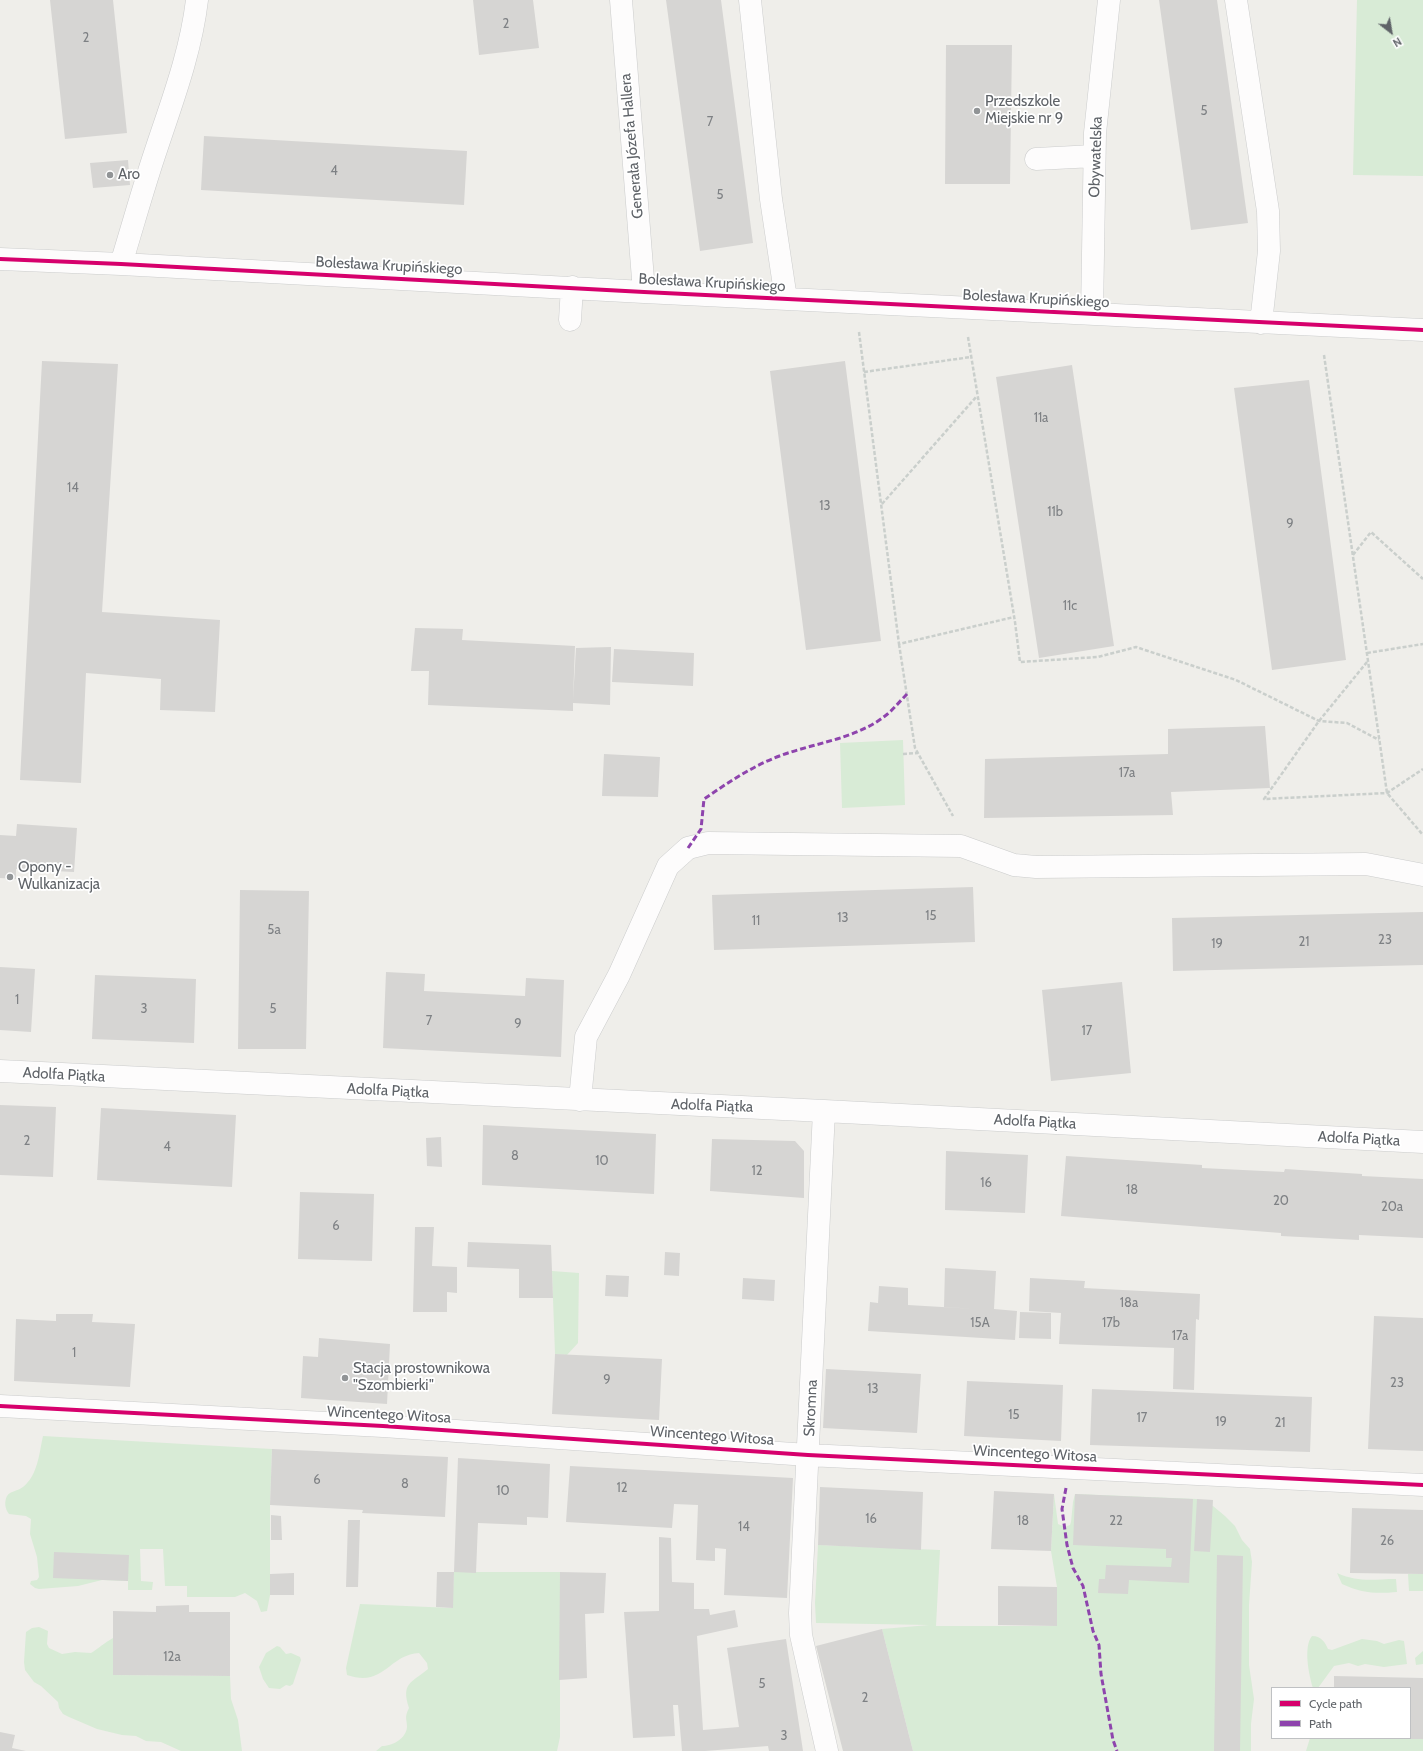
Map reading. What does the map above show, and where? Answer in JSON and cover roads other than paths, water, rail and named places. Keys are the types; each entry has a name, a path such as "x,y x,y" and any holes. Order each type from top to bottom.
{"street":[{"path":"121,264 156,149 180,80 195,19 196,0"},
{"name":"Generała Józefa Hallera","path":"621,0 644,292"},
{"path":"750,0 771,199 786,299"},
{"name":"Obywatelska","path":"1092,314 1095,133 1109,0"},
{"path":"1236,0 1268,211 1269,251 1261,323"},
{"path":"1036,158 1094,156"},
{"name":"Bolesława Krupińskiego","path":"0,259 1423,330"},
{"path":"570,320 572,287"},
{"path":"580,1100 586,1037 619,975 668,866 688,848 708,843 961,846 1014,865 1036,867 1366,864 1423,875"},
{"name":"Adolfa Piątka","path":"0,1071 1423,1142"},
{"name":"Skromna","path":"824,1111 800,1613 801,1635 827,1751"},
{"name":"Wincentego Witosa","path":"0,1406 375,1426 808,1455 1423,1485"}],"place":[{"name":"Przedszkole Miejskie nr 9","path":"977,111"},
{"name":"Aro","path":"110,175"},
{"name":"Opony - Wulkanizacja","path":"10,877"},
{"name":"Stacja prostownikowa \"Szombierki\"","path":"345,1378"}]}
